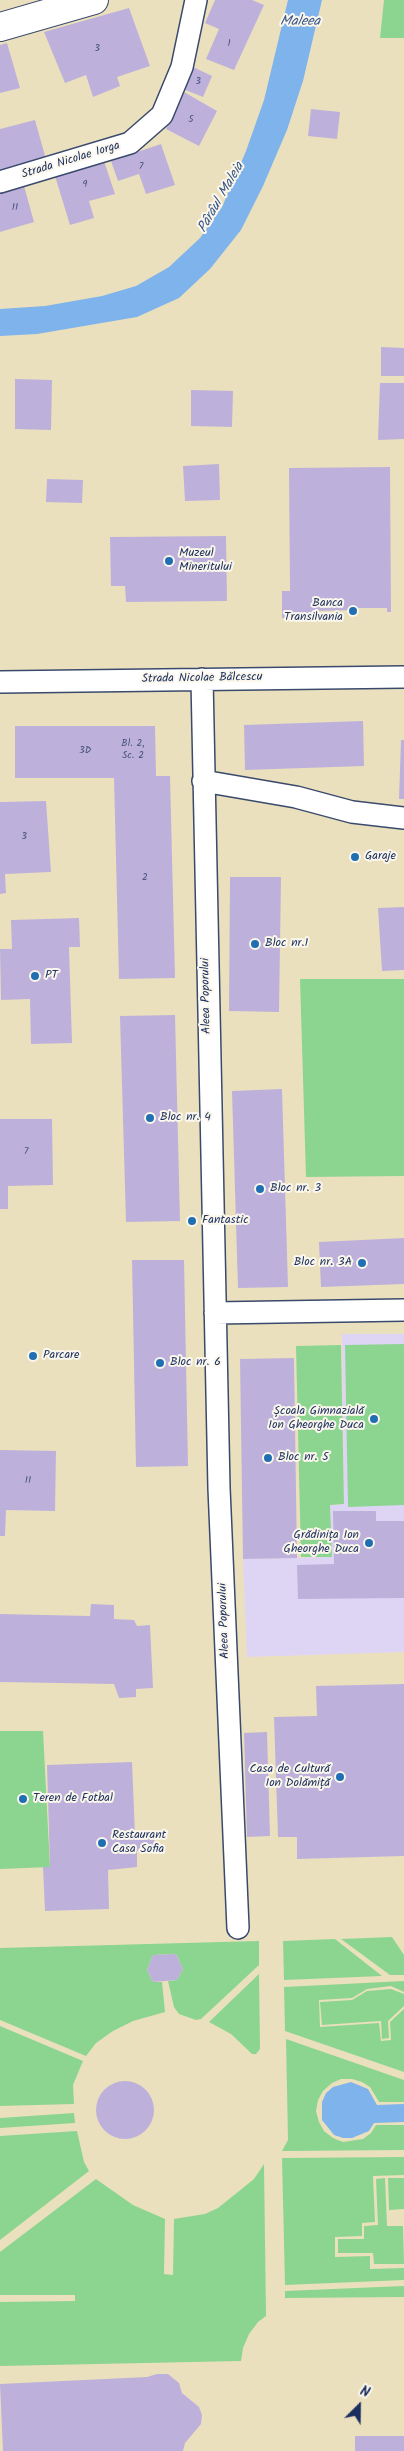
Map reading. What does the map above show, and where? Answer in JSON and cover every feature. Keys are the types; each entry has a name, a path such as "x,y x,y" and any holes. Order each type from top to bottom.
{"street":[{"path":"0,27 94,0"},
{"name":"Strada Nicolae Iorga","path":"0,182 130,143 162,115 182,67 196,0"},
{"name":"Strada Nicolae Bălcescu","path":"0,682 404,677"},
{"name":"Aleea Poporului","path":"202,679 220,1497 238,1928"},
{"path":"203,781 296,797 352,812 404,818"},
{"path":"215,1313 404,1310"}],"shaded area":[{"name":"Școala Gimnazială Ion Gheorghe Duca","path":"342,1334 404,1334 404,1652 247,1657 243,1559 332,1557 330,1505 344,1504"}],"green space":[{"path":"384,0 404,0 404,38 380,38"},
{"path":"300,979 404,979 404,1176 306,1177"},
{"path":"404,1344 404,1505 348,1507 345,1345"},
{"path":"341,1345 344,1504 330,1505 332,1557 301,1557 296,1346"},
{"name":"Teren de Fotbal","path":"0,1731 43,1731 50,1867 0,1869"},
{"path":"392,1937 404,1955 404,1975 390,1975 341,1939"},
{"path":"335,1939 382,1976 284,1980 283,1941"},
{"path":"259,1941 259,1965 201,2019 196,2020 179,2014 174,2007 168,1981 177,1980 183,1969 176,1954 153,1955 147,1970 153,1982 162,1982 165,2012 133,2021 113,2031 96,2043 86,2056 0,2020 0,1948"},
{"path":"259,1974 260,2049 256,2054 252,2054 231,2034 209,2022"},
{"path":"404,1981 404,1992 391,1986 367,1989 352,1998 319,2000 320,2027 379,2023 381,2041 391,2040 390,2022 404,2009 404,2072 285,2031 284,1987"},
{"path":"391,1989 404,1994 404,2006 388,2021 389,2038 382,2039 381,2021 322,2025 320,2002 352,2000 367,1991"},
{"path":"0,2026 83,2061 73,2085 74,2104 0,2106"},
{"path":"286,2039 404,2080 404,2102 379,2102 370,2087 362,2082 352,2079 341,2079 332,2083 323,2091 318,2100 316,2111 324,2131 333,2138 343,2142 363,2139 371,2133 376,2125 404,2125 404,2150 282,2151 288,2140"},
{"path":"74,2113 75,2123 0,2128 0,2118"},
{"path":"77,2131 84,2162 89,2171 0,2240 0,2136"},
{"path":"404,2157 404,2175 373,2176 375,2222 362,2223 362,2236 335,2237 335,2257 370,2256 370,2269 404,2268 404,2280 285,2285 282,2158"},
{"path":"264,2164 266,2316 258,2322 249,2334 243,2348 241,2361 0,2366 0,2302 75,2301 75,2295 0,2295 0,2252 96,2179 133,2205 165,2219 164,2274 173,2275 174,2219 205,2214 218,2208 254,2179"},
{"path":"385,2178 387,2226 403,2226 404,2264 374,2264 373,2253 338,2253 338,2239 364,2239 364,2226 378,2225 376,2179"},
{"path":"388,2178 404,2178 404,2209 389,2210"},
{"path":"404,2286 404,2297 285,2298 285,2291"}],"water":[{"name":"Maleea","path":"288,0 322,0 303,81 287,130 263,186 241,230 210,269 179,298 137,317 37,334 0,336 0,309 45,306 102,296 136,286 169,267 200,238 222,207 246,151 264,100"},
{"path":"351,2082 368,2089 377,2105 404,2104 404,2122 374,2123 369,2131 352,2138 334,2135 322,2120 322,2102 326,2093 333,2087"}],"building":[{"path":"215,0 252,0 264,5 234,70 206,59 219,29 205,23"},
{"path":"129,8 150,66 117,77 120,86 93,97 86,75 65,83 44,32"},
{"path":"7,43 20,88 0,93 0,45"},
{"path":"193,67 212,76 203,97 183,89"},
{"path":"184,92 217,111 199,146 166,129"},
{"path":"311,109 340,112 337,139 308,136"},
{"path":"35,120 47,163 0,175 0,129"},
{"path":"161,144 175,185 146,194 139,174 118,181 111,161"},
{"path":"104,161 115,194 89,201 94,218 70,225 55,176"},
{"path":"24,186 34,222 0,232 0,193"},
{"path":"381,347 404,348 404,376 381,376"},
{"path":"15,379 52,380 51,430 15,429"},
{"path":"380,383 404,383 404,439 378,440"},
{"path":"191,390 233,391 232,427 191,426"},
{"path":"219,464 220,500 185,501 183,466"},
{"path":"390,467 391,612 387,612 387,608 356,608 356,610 314,611 314,618 282,618 282,591 290,591 289,468"},
{"path":"47,479 83,480 82,503 46,502"},
{"name":"Muzeul Mineritului","path":"226,536 227,601 126,602 125,586 111,586 110,537"},
{"path":"363,721 364,766 245,770 244,725"},
{"path":"15,726 155,726 156,776 170,776 175,978 119,979 114,778 15,778"},
{"path":"401,740 404,740 404,799 399,799"},
{"path":"46,801 51,872 5,874 6,893 0,894 0,802"},
{"name":"Bloc nr.1","path":"230,877 281,877 279,1012 229,1011"},
{"path":"404,907 404,970 382,971 378,908"},
{"name":"PT","path":"79,918 80,947 69,947 72,1043 31,1044 30,999 1,1000 0,949 12,949 11,920"},
{"name":"Bloc nr. 4","path":"175,1015 180,1221 126,1222 120,1016"},
{"name":"Bloc nr. 3","path":"282,1089 288,1287 238,1288 232,1091"},
{"path":"0,1119 52,1119 53,1185 8,1186 8,1209 0,1209"},
{"name":"Bloc nr. 3A","path":"404,1238 404,1284 321,1287 319,1242"},
{"name":"Bloc nr. 6","path":"132,1260 184,1260 188,1466 136,1467"},
{"name":"Bloc nr. 5","path":"294,1358 297,1558 243,1559 240,1359"},
{"path":"0,1450 56,1451 55,1511 6,1510 5,1536 0,1536"},
{"name":"Grădinița Ion Gheorghe Duca","path":"333,1511 376,1511 376,1521 404,1521 404,1598 298,1599 297,1565 334,1564"},
{"path":"91,1604 114,1605 114,1619 134,1620 137,1626 150,1625 153,1688 136,1689 136,1697 119,1698 114,1684 0,1682 0,1614 90,1616"},
{"name":"Casa de Cultură Ion Dolămiță","path":"404,1684 404,1856 297,1859 297,1837 278,1837 274,1717 317,1716 316,1686"},
{"path":"267,1732 270,1836 247,1837 244,1733"},
{"name":"Restaurant Casa Sofia","path":"132,1762 135,1835 154,1834 155,1850 137,1851 137,1867 108,1870 109,1909 45,1911 43,1867 50,1867 47,1765"},
{"path":"176,1954 183,1969 177,1980 153,1982 147,1970 153,1955"},
{"path":"125,2081 136,2083 149,2094 154,2110 152,2121 141,2134 125,2139 114,2137 101,2126 96,2110 98,2099 109,2086"},
{"path":"157,2374 168,2374 179,2383 182,2393 199,2407 202,2415 201,2424 185,2443 183,2451 3,2451 0,2384 147,2377"},
{"path":"355,2436 404,2436 404,2451 355,2451"}],"place":[{"name":"Muzeul Mineritului","path":"169,561"},
{"name":"Banca Transilvania","path":"353,611"},
{"name":"Garaje","path":"355,857"},
{"name":"Bloc nr.1","path":"255,944"},
{"name":"PT","path":"35,976"},
{"name":"Bloc nr. 4","path":"150,1118"},
{"name":"Bloc nr. 3","path":"260,1189"},
{"name":"Fantastic","path":"192,1221"},
{"name":"Bloc nr. 3A","path":"362,1263"},
{"name":"Parcare","path":"33,1356"},
{"name":"Bloc nr. 6","path":"160,1363"},
{"name":"Școala Gimnazială Ion Gheorghe Duca","path":"374,1419"},
{"name":"Bloc nr. 5","path":"268,1458"},
{"name":"Grădinița Ion Gheorghe Duca","path":"369,1543"},
{"name":"Casa de Cultură Ion Dolămiță","path":"340,1777"},
{"name":"Teren de Fotbal","path":"23,1799"},
{"name":"Restaurant Casa Sofia","path":"102,1843"}],"water label":[{"name":"Pârâul Maleia","path":"222,198"}]}
